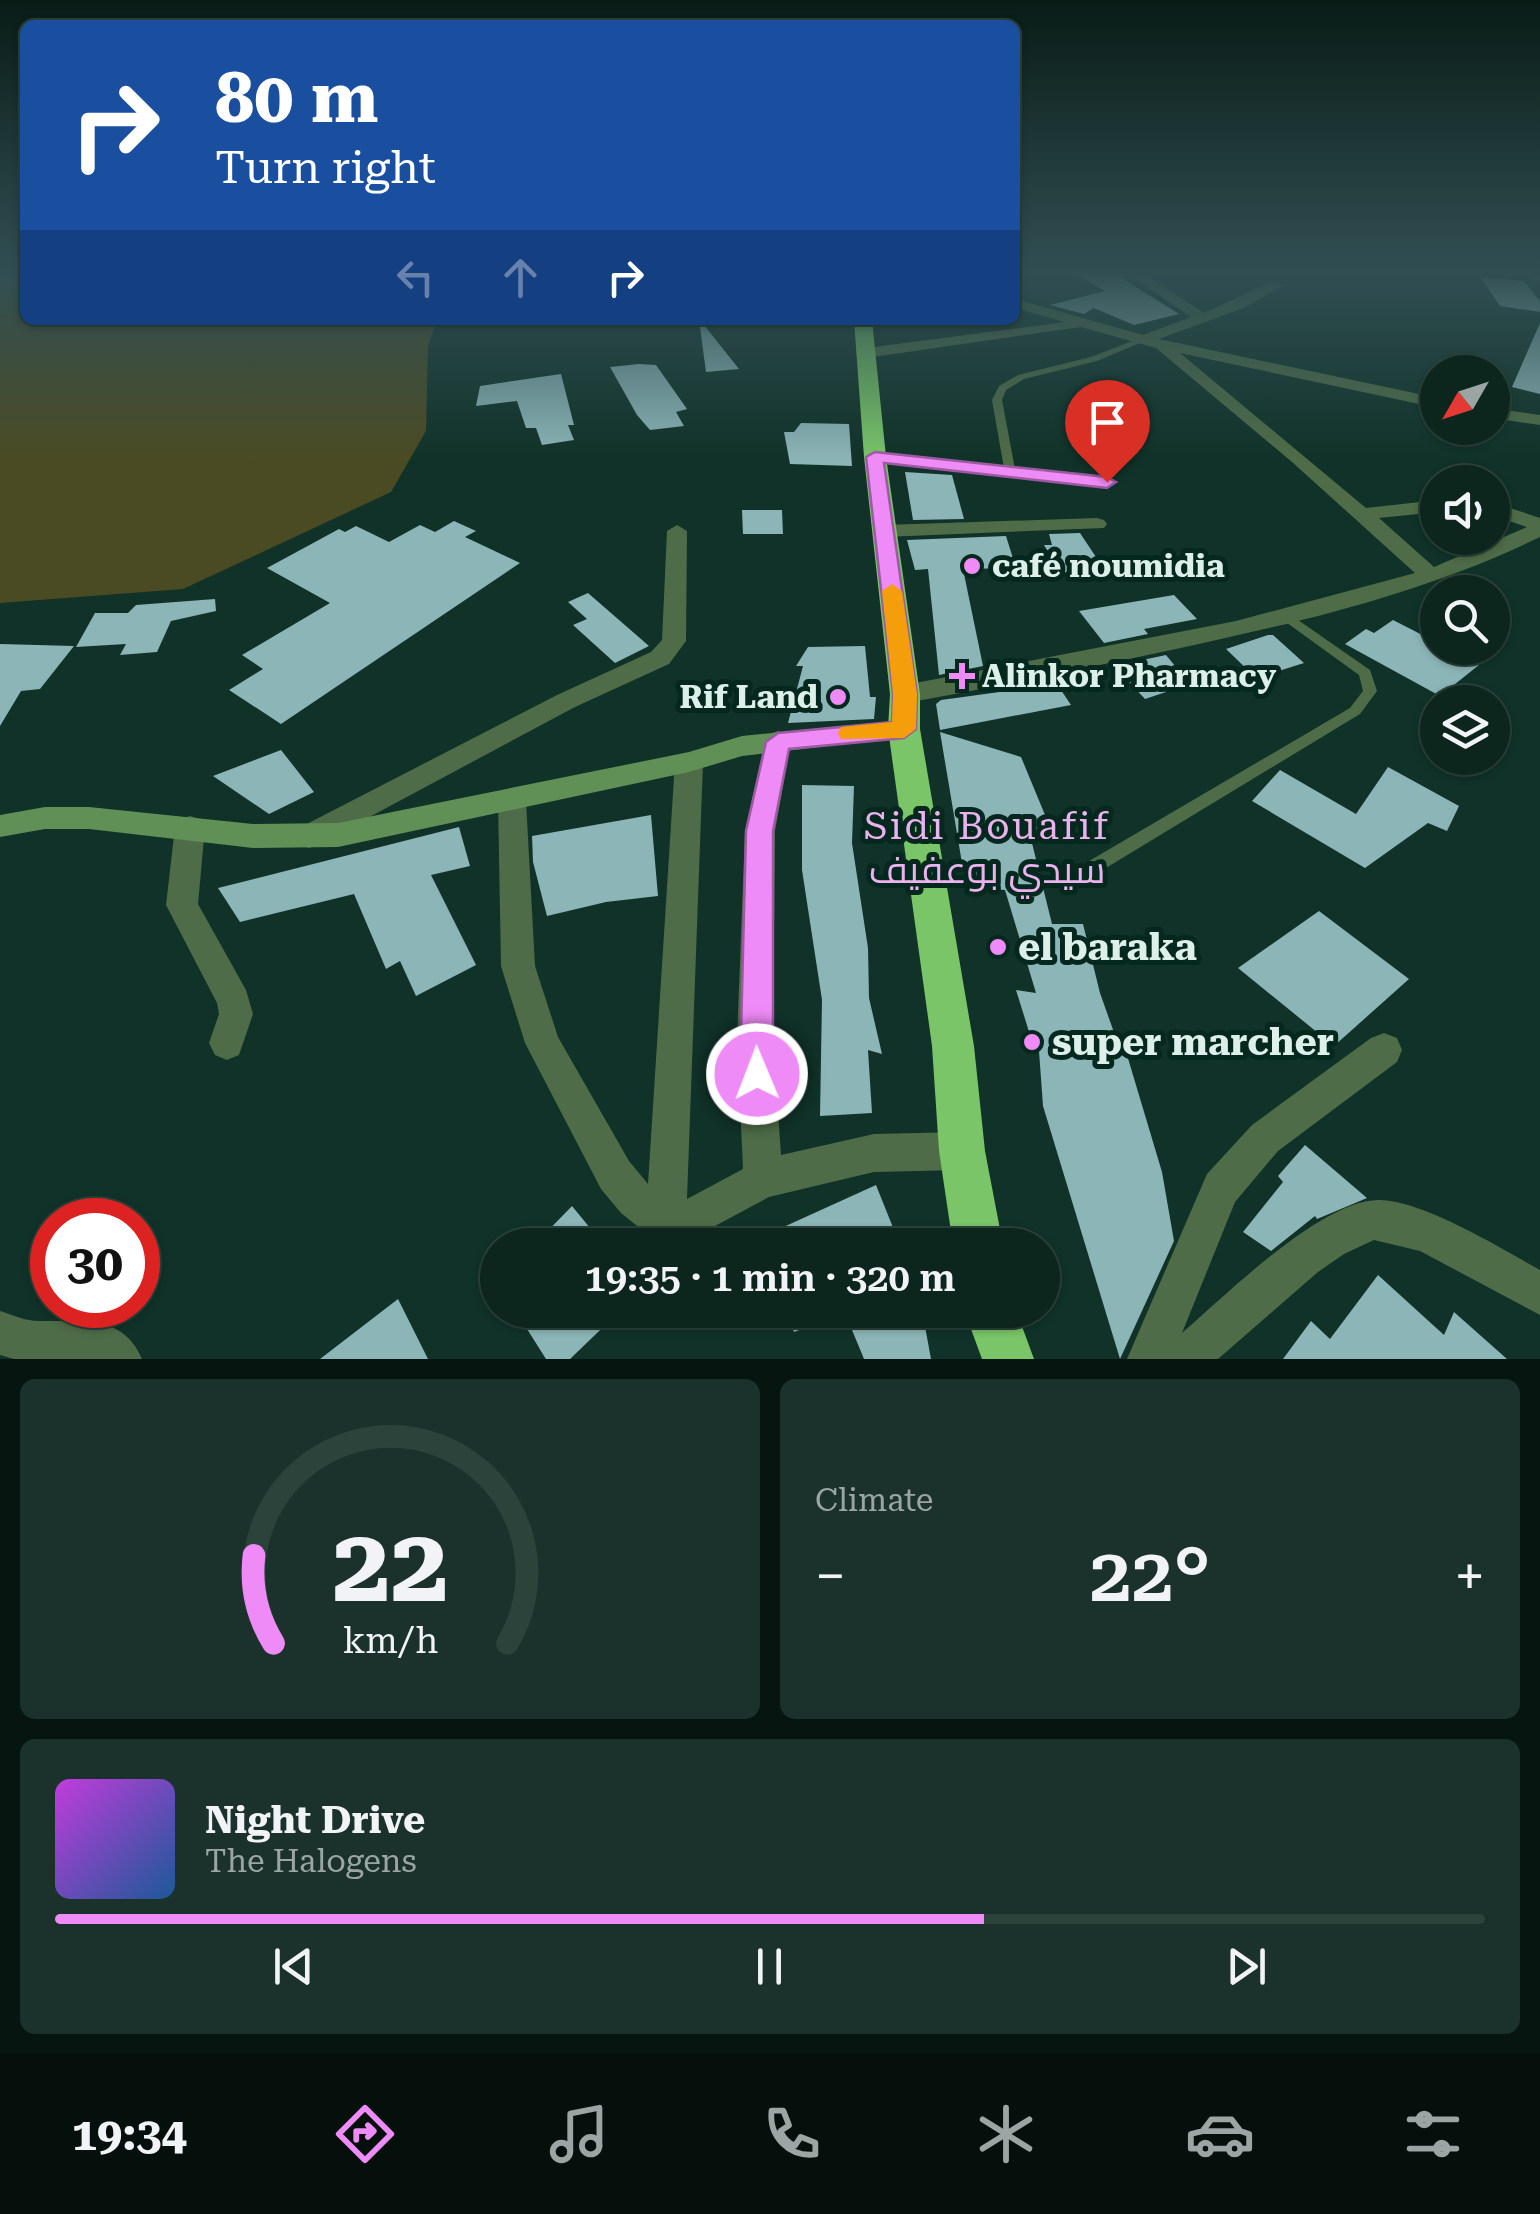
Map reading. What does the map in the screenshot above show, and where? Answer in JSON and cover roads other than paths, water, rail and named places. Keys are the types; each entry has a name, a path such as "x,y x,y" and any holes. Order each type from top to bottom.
{"highway":[{"path":"864,336 905,694 904,729 953,1046 962,1151 975,1228"},
{"path":"997,1328 1008,1359"}],"street":[{"path":"864,336 912,333"},
{"path":"1120,333 1420,399"},
{"path":"1151,342 1169,333"},
{"path":"1151,342 1364,514 1430,575"},
{"path":"1510,416 1540,420"},
{"path":"1364,514 1420,508"},
{"path":"1510,515 1540,527"},
{"path":"884,532 1097,524"},
{"path":"1438,575 1471,563 1540,527"},
{"path":"309,836 566,701 660,658 674,641 676,628 678,531"},
{"path":"905,694 1007,677 1288,618 1420,580"},
{"path":"0,826 45,818 89,818 254,836 309,836 422,820 689,762 742,746 904,729"},
{"path":"763,1178 755,1040 760,831 778,742"},
{"path":"666,1224 689,762"},
{"path":"512,800 518,966 543,1043 614,1174 634,1200 666,1224 686,1221 763,1178 874,1153 962,1151"},
{"path":"190,827 182,905 234,1002 236,1014 227,1043"},
{"path":"1149,1359 1221,1188 1265,1138 1384,1050"},
{"path":"1185,1359 1322,1244 1358,1224 1377,1219 1409,1226 1540,1294"},
{"path":"0,1332 35,1343 81,1338 108,1345 120,1359"}],"lane":[{"path":"1011,475 997,400 1002,388 1020,377 1151,342"},
{"path":"875,457 1011,475 1107,482"},
{"path":"1090,870 1355,712 1370,691 1365,673 1288,618"}],"place":[{"name":"café noumidia","path":"972,566"},
{"name":"Alinkor Pharmacy","path":"962,676"},
{"name":"Rif Land","path":"838,697"},
{"name":"el baraka","path":"998,947"},
{"name":"super marcher","path":"1032,1042"}],"district":[{"name":"Sidi Bouafif سيدي بوعفيف","path":"987,848"}]}
